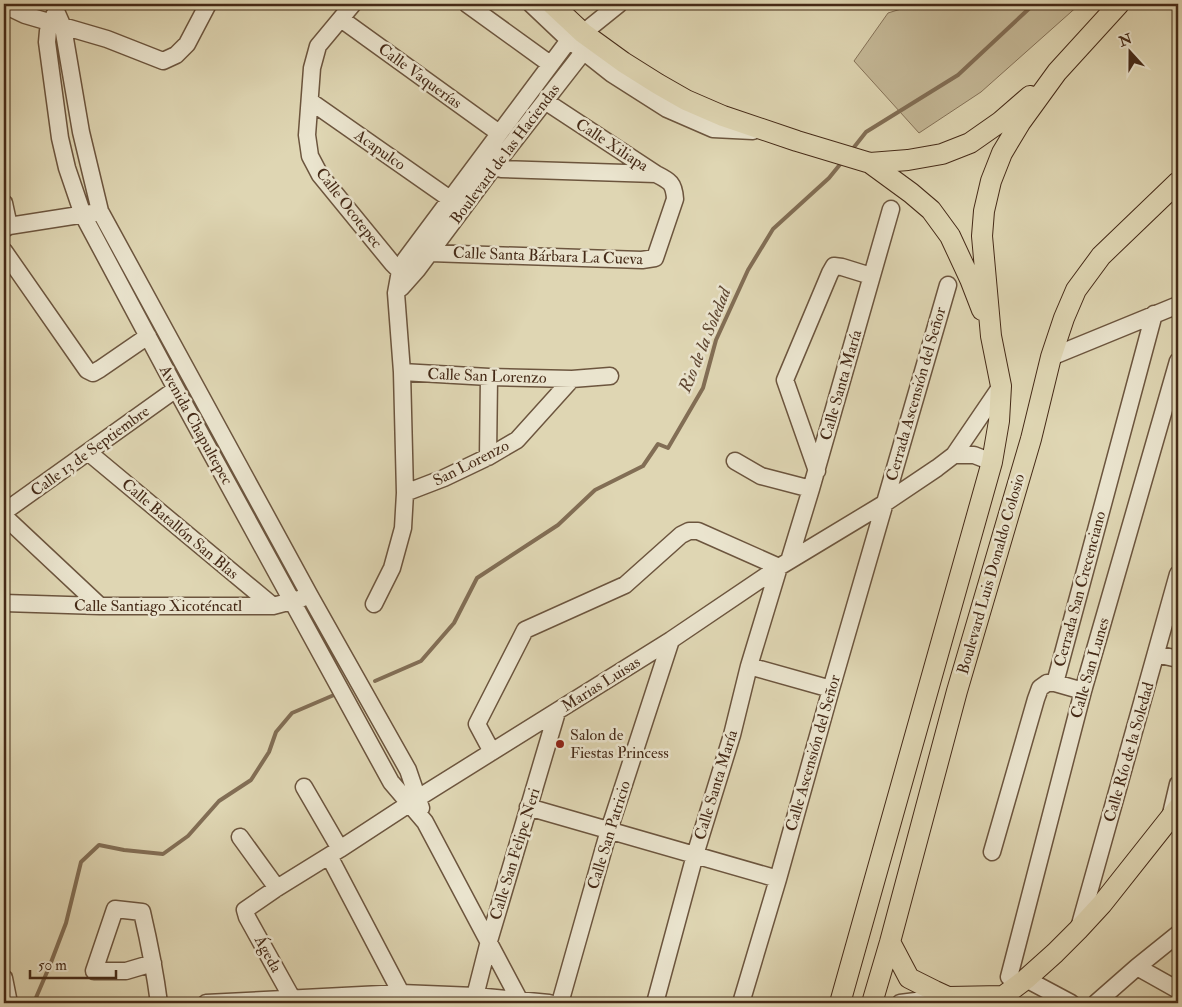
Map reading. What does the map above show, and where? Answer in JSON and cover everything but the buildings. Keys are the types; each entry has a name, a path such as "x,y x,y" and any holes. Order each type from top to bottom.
{"main road":[{"path":"552,4 578,41 623,62 686,100 723,116 865,162 911,193 930,210 950,236 970,279 991,336"},
{"path":"991,336 982,236 984,211 991,181 1002,153 1020,123 1058,72 1119,4"},
{"path":"865,162 908,160 942,154 970,143 1000,122 1058,72"},
{"name":"Boulevard Luis Donaldo Colosio","path":"872,1003 957,691 1031,439 1051,357 1064,318 1076,290 1101,256 1178,182"},
{"name":"Boulevard Luis Donaldo Colosio","path":"840,1003 992,462 999,421 1000,386 991,336"},
{"path":"890,942 909,978 948,996 1008,989 1055,953 1078,930 1102,904 1174,813"}],"street":[{"path":"4,5 25,15 56,16 106,39 163,61 176,55 187,44 208,4"},
{"name":"Calle Ocotepec","path":"353,4 318,46 312,68 307,135 310,156 320,175 386,256 404,275"},
{"path":"468,4 550,64"},
{"path":"531,4 578,41 619,4"},
{"name":"Avenida Chapultepec","path":"56,16 100,211 310,596 408,770 414,801"},
{"name":"Avenida Chapultepec","path":"56,16 48,31 47,42 60,138 67,168 83,215 391,782 414,801"},
{"name":"Calle Vaquerías","path":"341,19 499,133"},
{"name":"Boulevard de las Haciendas","path":"404,275 430,253 489,159 499,133 550,64 578,41"},
{"name":"Boulevard de las Haciendas","path":"404,275 404,260 450,199 545,101 578,41"},
{"name":"Acapulco","path":"310,101 450,199"},
{"name":"Calle Xiliapa","path":"545,101 656,174 670,181 675,191"},
{"path":"489,159 501,169 656,174"},
{"name":"Calle Santa Bárbara La Cueva","path":"430,253 642,260 655,258 676,199 675,191"},
{"path":"4,203 6,228 100,211"},
{"name":"Calle Santa María","path":"655,1003 695,855 732,736 749,666 811,489 890,209"},
{"path":"4,251 87,370 93,373 148,336"},
{"path":"816,471 785,380 834,266 871,276"},
{"path":"374,604 392,568 402,528 405,493 402,372 396,293 404,275"},
{"name":"Cerrada Ascensión del Señor","path":"885,503 948,285"},
{"path":"1051,357 1178,305"},
{"name":"Cerrada San Crecenciano","path":"992,852 1040,688 1047,683 1055,682 1154,314"},
{"name":"Calle San Lunes","path":"1008,989 1083,691 1178,360"},
{"name":"Calle San Lorenzo","path":"402,372 572,379 610,376"},
{"path":"488,457 489,377"},
{"name":"San Lorenzo","path":"405,493 444,478 488,457 517,440 572,379"},
{"name":"Marias Luisas","path":"245,910 414,801 671,640 784,564 885,503 937,468 954,455 1000,386"},
{"name":"Calle 13 de Septiembre","path":"4,514 176,389"},
{"name":"Calle Batallón San Blas","path":"88,452 273,606"},
{"path":"954,455 974,455 992,462"},
{"path":"735,462 761,476 811,489"},
{"name":"Calle Ascensión del Señor","path":"741,1003 885,503"},
{"path":"4,514 100,606"},
{"path":"492,752 477,724 525,630 625,585 681,535 689,531 698,531 784,564"},
{"name":"Calle Río de la Soledad","path":"1078,930 1178,574"},
{"name":"Calle Santiago Xicoténcatl","path":"4,603 100,606 273,606 294,602 310,596"},
{"name":"Calle San Patricio","path":"560,1003 609,830 671,640"},
{"path":"1156,654 1178,659"},
{"path":"749,666 831,689"},
{"path":"1055,682 1083,691"},
{"name":"Calle San Felipe Neri","path":"475,996 489,941 557,712"},
{"path":"1174,813 1178,784"},
{"path":"304,787 400,998"},
{"path":"414,801 520,1002"},
{"path":"528,807 778,879"},
{"path":"240,837 277,888"},
{"path":"153,963 126,971 94,971 115,908 142,912 153,963 159,1003"},
{"name":"Ágeda","path":"245,910 247,917 292,998"},
{"path":"1096,1003 1178,934"},
{"path":"1137,967 1178,990"},
{"path":"4,978 8,1003"},
{"path":"1008,989 1071,1003"},
{"path":"206,1003 259,1002 292,998 475,996 520,1002 549,1003"},
{"path":"900,1003 948,996"}],"shaded area":[{"path":"917,4 1080,4 981,92 919,133 854,61 888,13"}],"waterway":[{"path":"851,151 866,132 958,75 1034,4"},
{"name":"Rio de la Soledad","path":"375,681 421,661 454,623 477,578 558,525 595,490 643,466 658,444 668,448 703,388 716,340 748,270 773,229 829,178 842,162"},
{"path":"35,1000 66,923 81,862 99,845 163,854 188,836 219,801 251,780 269,752 276,732 292,713 334,695"}],"place":[{"name":"Salon de Fiestas Princess","path":"560,744"}]}
